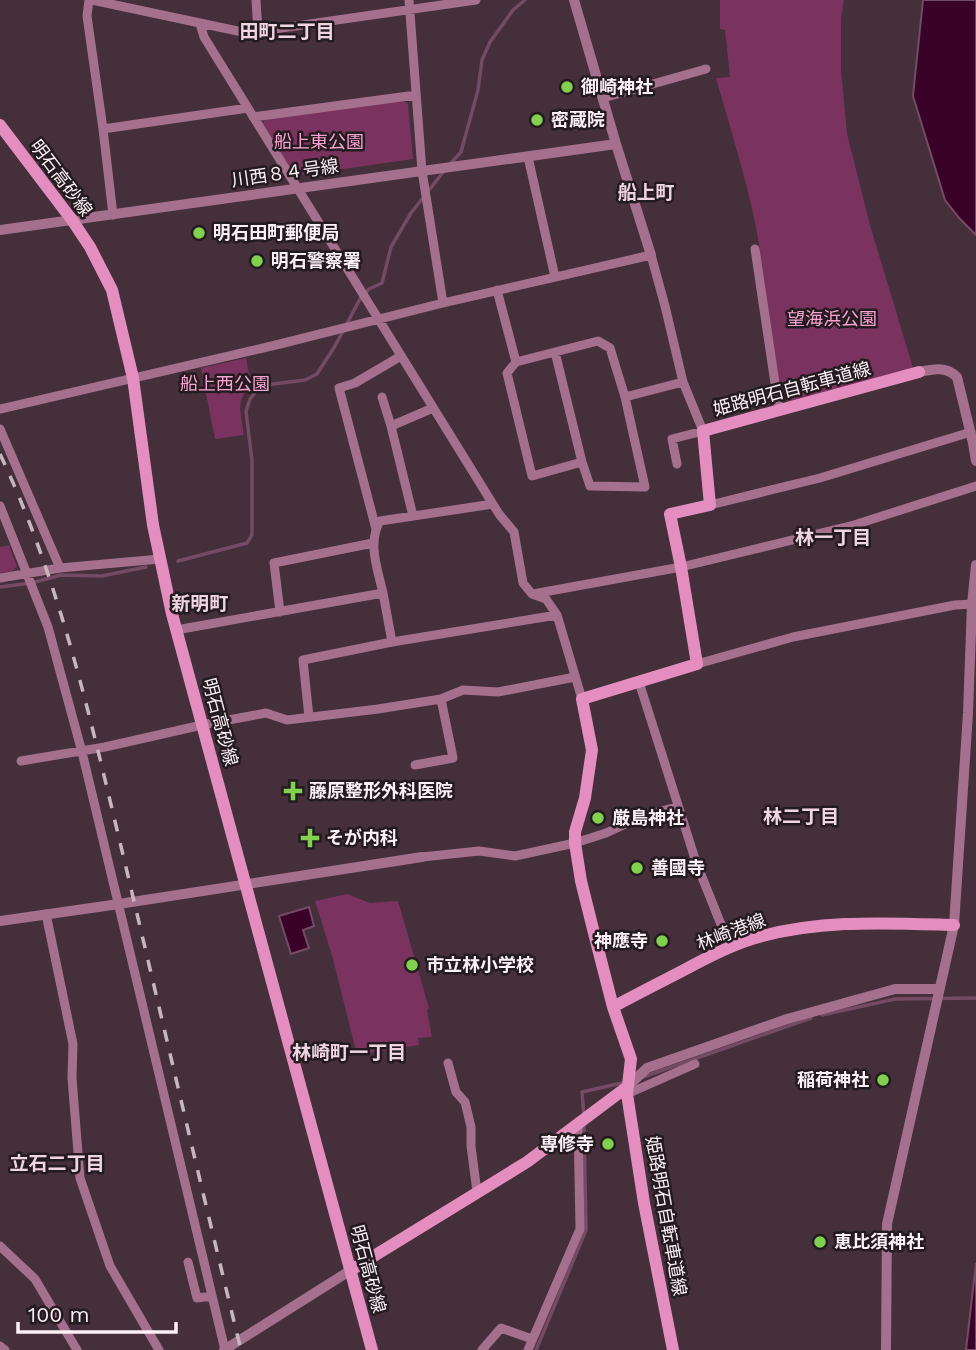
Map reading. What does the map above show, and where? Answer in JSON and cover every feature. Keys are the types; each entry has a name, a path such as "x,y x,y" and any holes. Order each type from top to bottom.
{"main road":[{"name":"明石高砂線","path":"0,125 72,220 90,247 112,290 133,378 153,525 177,630 372,1350"},
{"name":"姫路明石自転車道線","path":"710,505 703,431 919,372"},
{"path":"351,1270 527,1163 631,1084 631,1059 613,1007 581,881 575,843 592,750 582,699 697,664 670,514 710,505"},
{"name":"林崎港線","path":"613,1007 730,947 794,929 851,924 954,925"},
{"name":"姫路明石自転車道線","path":"631,1084 644,1203 673,1350"}],"street":[{"path":"113,215 87,16 91,0 247,33 410,4 476,0"},
{"path":"256,0 258,32"},
{"path":"574,0 651,255 683,382 703,431 672,439 677,464"},
{"path":"410,4 422,172 443,303"},
{"path":"200,24 204,37 297,189 493,504 514,532 523,583 532,594 546,599 557,615 582,699"},
{"path":"603,98 706,69"},
{"path":"103,129 416,95"},
{"name":"川西８４号線","path":"0,230 616,144"},
{"path":"528,156 555,277"},
{"path":"755,250 779,410"},
{"path":"0,409 651,255"},
{"path":"497,290 516,362"},
{"path":"555,352 590,486 645,486 625,397 610,348 598,341 555,352 516,362 507,373 532,476 582,462"},
{"path":"376,529 339,388 355,383 401,356"},
{"path":"919,372 934,369 951,371 957,377 976,461"},
{"path":"625,397 683,382"},
{"path":"382,397 413,516"},
{"path":"391,426 433,408"},
{"path":"0,429 60,568"},
{"path":"710,505 820,478 971,432"},
{"path":"532,594 681,567 854,525 976,486"},
{"path":"392,642 373,542 380,521 493,504"},
{"path":"0,506 48,627 82,752 224,1350 351,1270"},
{"path":"280,612 274,563 373,542"},
{"path":"0,578 60,568 160,559"},
{"path":"886,1350 887,1224 954,925 976,565"},
{"path":"177,630 383,593"},
{"path":"697,664 793,637 972,604"},
{"path":"309,717 303,660 392,642 557,615"},
{"path":"21,761 82,752 267,713 287,720 441,699 463,690 498,692 575,677"},
{"path":"639,682 695,862 730,947"},
{"path":"415,765 453,758 441,699"},
{"path":"0,921 422,857 479,851 515,856 575,843 645,816 677,807"},
{"path":"47,914 73,1044 72,1078 80,1178 110,1266 159,1350"},
{"path":"631,1084 647,1068 786,1019 895,989 938,989"},
{"path":"448,1063 456,1093 465,1102 471,1127 477,1192"},
{"path":"631,1084 695,1064"},
{"path":"528,1350 580,1228 578,1123"},
{"path":"0,1246 35,1279 77,1350"},
{"path":"188,1262 197,1298 212,1296"},
{"path":"482,1350 501,1328 533,1339"},
{"path":"0,1346 5,1350"}],"green space":[{"name":"望海浜公園","path":"720,0 844,0 841,18 841,70 847,134 870,225 913,368 789,402 781,398 757,254 760,250 752,207 716,78 730,77 725,30 720,29"},
{"name":"船上東公園","path":"403,100 408,104 413,159 294,176 262,123 267,118"},
{"name":"船上西公園","path":"246,358 251,384 241,402 244,435 215,439 201,368"},
{"path":"9,545 17,567 12,571 0,573 0,547"},
{"path":"347,894 370,903 398,901 429,1008 427,1010 432,1037 418,1038 419,1045 357,1055 333,959 315,901"}],"shaded area":[{"path":"923,0 976,0 976,235 945,200 913,96"},
{"path":"309,907 314,926 303,930 309,948 291,954 279,916"},
{"path":"976,1263 976,1350 966,1350"}],"waterway":[{"path":"451,163 461,152 478,90 482,60 490,42 513,10 525,0"},
{"path":"178,561 247,543 252,535 252,461 246,411 250,399 265,385 305,380 317,374 360,299 369,289 382,283 391,247 411,213 444,171"},
{"path":"0,587 61,575 102,576 146,567"},
{"path":"822,1015 895,999 976,998"},
{"path":"643,1077 811,1018"},
{"path":"584,1117 582,1092 626,1082"},
{"path":"536,1350 586,1230 584,1124"}],"railway":[{"path":"0,454 40,552 86,705 241,1350"}],"place":[{"name":"御崎神社","path":"567,87"},
{"name":"密蔵院","path":"537,120"},
{"name":"明石田町郵便局","path":"199,233"},
{"name":"明石警察署","path":"257,261"},
{"name":"藤原整形外科医院","path":"293,791"},
{"name":"厳島神社","path":"598,818"},
{"name":"そが内科","path":"310,838"},
{"name":"善國寺","path":"637,868"},
{"name":"神應寺","path":"662,941"},
{"name":"市立林小学校","path":"412,965"},
{"name":"稲荷神社","path":"883,1080"},
{"name":"専修寺","path":"608,1144"},
{"name":"恵比須神社","path":"820,1242"}],"district":[{"name":"田町二丁目","path":"287,31"},
{"name":"船上町","path":"646,192"},
{"name":"林一丁目","path":"833,537"},
{"name":"新明町","path":"200,603"},
{"name":"林二丁目","path":"801,816"},
{"name":"林崎町一丁目","path":"349,1052"},
{"name":"立石二丁目","path":"57,1163"}]}
